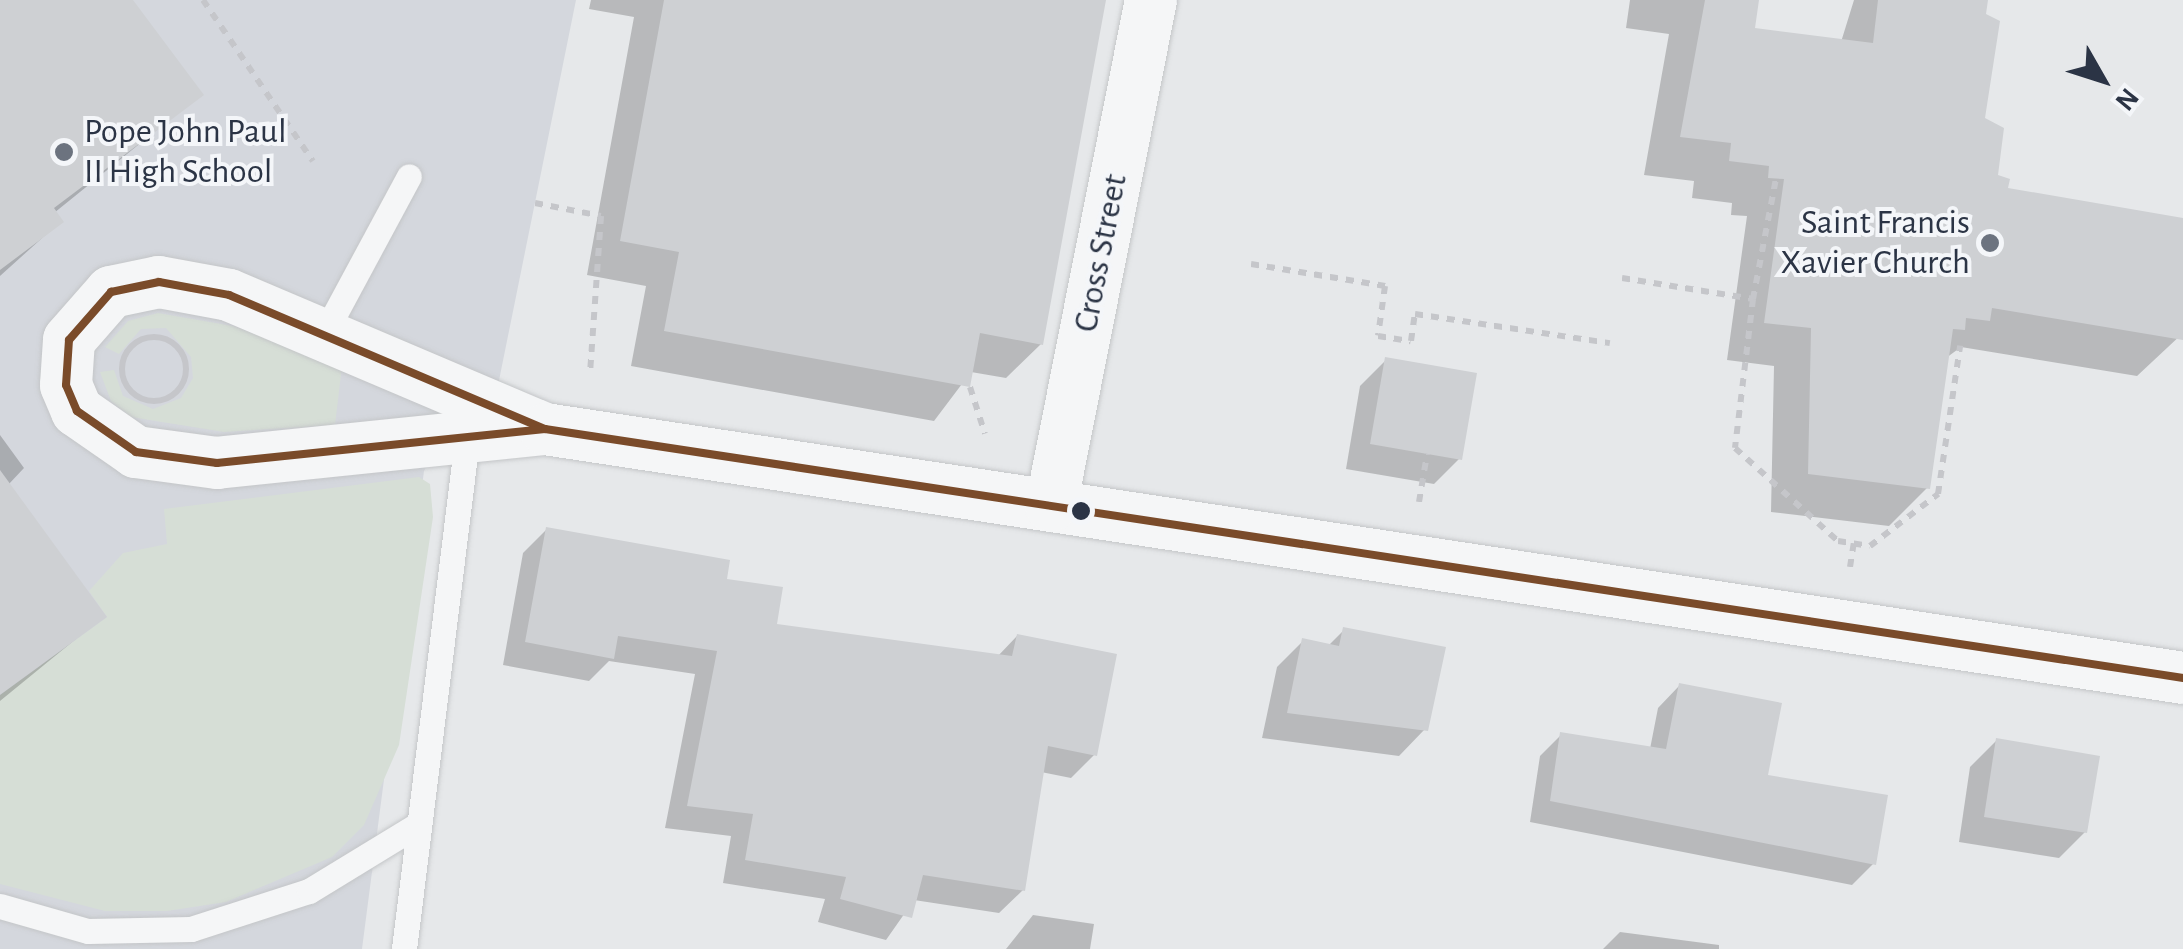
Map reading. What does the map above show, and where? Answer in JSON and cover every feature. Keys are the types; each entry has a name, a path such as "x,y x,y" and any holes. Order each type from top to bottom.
{"street":[{"name":"Cross Street","path":"1051,506 1151,0"},
{"path":"545,429 217,463 136,452 96,432 66,384 70,340 84,313 145,280 229,295 545,429 2183,678"}],"lane":[{"path":"324,334 408,176"},
{"path":"404,949 414,827 466,439"},
{"path":"0,906 120,933 234,921 309,890 414,827"}],"path":[{"path":"204,0 313,161"},
{"path":"1776,178 1753,298 1736,448 1838,540 1870,546 1938,494 1960,346"},
{"path":"535,203 601,216 589,391"},
{"path":"1251,264 1385,286 1378,336 1411,341 1414,314 1610,344"},
{"path":"1622,278 1753,298"},
{"path":"144,338 173,343 185,359 179,388 161,400 140,398 125,382 124,359 144,338"},
{"path":"970,387 987,421 982,450"},
{"path":"1417,515 1427,454"}],"shaded area":[{"name":"Pope John Paul II High School","path":"0,0 576,0 491,420 446,434 424,471 362,949 0,949"},
{"path":"158,313 233,326 342,366 335,425 224,432 131,417 111,401 100,372 114,370 123,396 153,409 181,398 193,378 191,357 166,328 141,329 119,354 105,347 128,321"},
{"path":"419,477 430,484 433,517 399,745 364,825 332,857 226,902 167,911 105,911 0,884 0,695 107,617 89,591 123,553 167,544 164,509"}],"building":[{"name":"Pope John Paul II High School","path":"0,0 133,0 204,95 54,208 64,222 0,270"},
{"path":"664,0 1106,0 1043,345 980,333 970,387 664,331 679,252 620,241"},
{"name":"Saint Francis Xavier Church","path":"1705,0 1759,0 1755,28 1873,43 1878,0 1988,0 1986,14 2000,21 1985,118 2004,128 1998,175 2010,179 2008,188 2183,218 2183,340 1992,308 1990,321 1966,318 1965,330 1953,329 1930,489 1808,474 1811,328 1764,323 1784,179 1768,178 1769,166 1729,161 1731,143 1680,137"},
{"path":"1385,357 1477,373 1462,460 1370,444"},
{"path":"0,470 107,617 0,695"},
{"path":"546,527 730,560 727,579 783,587 777,624 1012,656 1017,634 1117,654 1097,756 1048,746 1025,891 923,875 912,918 840,899 846,877 745,860 753,814 687,806 717,651 618,636 614,659 525,642"},
{"path":"1343,627 1446,647 1428,731 1287,713 1302,638 1339,646"},
{"path":"1679,683 1782,703 1768,775 1888,795 1876,865 1550,801 1560,732 1666,749"},
{"path":"1996,738 2100,756 2087,833 1984,817"}],"transit line":[{"path":"159,282 229,295 545,429 217,463 136,452 77,411 66,385 69,340 111,292 159,282"},
{"path":"545,429 2183,678"}],"place":[{"name":"Pope John Paul II High School","path":"64,152"},
{"name":"Saint Francis Xavier Church","path":"1990,243"}]}
